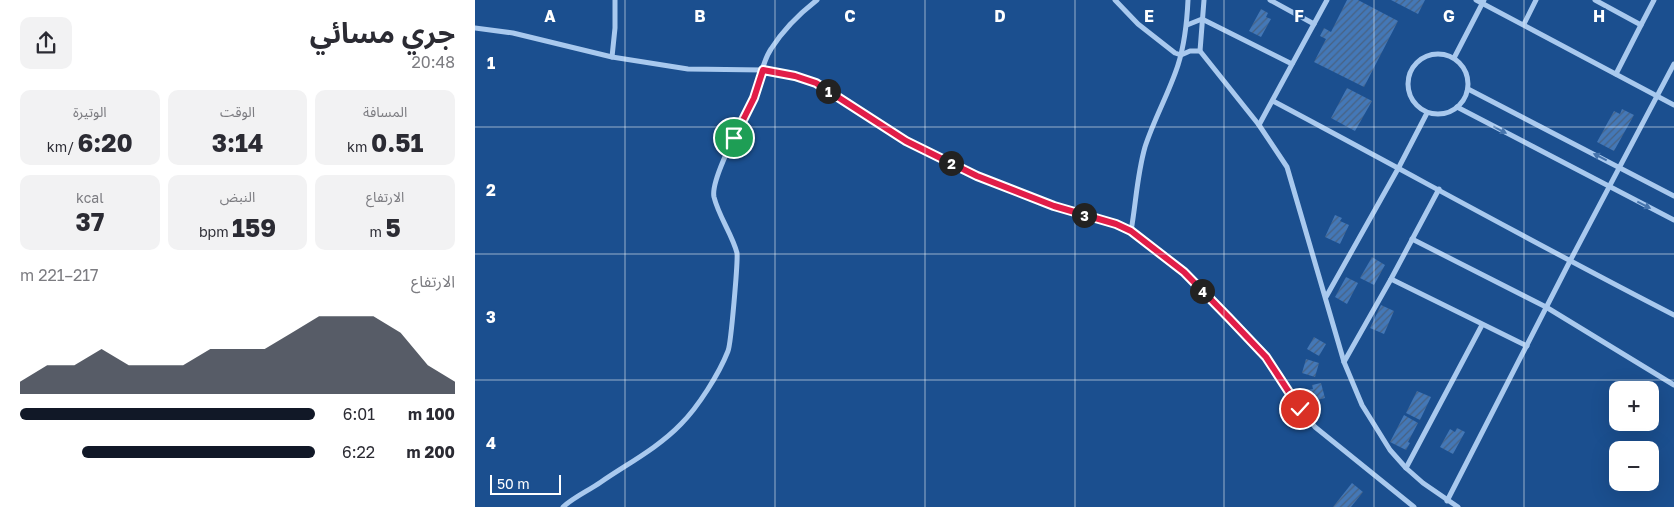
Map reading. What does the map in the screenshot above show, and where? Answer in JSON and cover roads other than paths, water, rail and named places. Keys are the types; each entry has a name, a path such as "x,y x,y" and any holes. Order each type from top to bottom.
{"street":[{"path":"612,57 615,0"},
{"path":"563,507 663,440 681,424 706,390 729,350 737,255 714,197 715,182 754,98 765,60 770,50 783,32 817,0"},
{"path":"1115,0 1138,24 1173,52 1181,55 1200,51"},
{"path":"1131,231 1141,162 1149,134 1181,55 1187,25 1188,0"},
{"path":"1204,0 1200,51 1259,125 1287,167 1344,362 1362,405 1390,450 1406,468 1423,483 1458,507"},
{"path":"1270,0 1314,24"},
{"path":"1259,125 1327,0"},
{"path":"1476,0 1483,2 1674,105"},
{"path":"1524,24 1536,0"},
{"path":"1595,0 1641,24"},
{"path":"1616,74 1654,0"},
{"path":"1454,58 1483,2"},
{"path":"1187,25 1203,19 1292,64"},
{"path":"475,28 513,33 612,57 687,69 763,70 795,76 816,83 906,141 977,176 1054,206 1116,224 1131,231 1184,272 1266,357 1294,401 1315,427 1414,507"},
{"path":"1443,54 1454,58 1463,68 1467,77 1468,89 1464,99 1448,113 1427,113 1413,101 1408,92 1407,81 1410,70 1423,57 1443,54"},
{"path":"1447,501 1546,307 1674,64"},
{"path":"1468,89 1674,196"},
{"path":"1273,101 1674,315"},
{"path":"1457,107 1674,220"},
{"path":"1326,297 1427,113"},
{"path":"1344,362 1439,189"},
{"path":"1412,239 1546,307 1674,385"},
{"path":"1391,279 1527,346"},
{"path":"1406,468 1482,325"}]}
